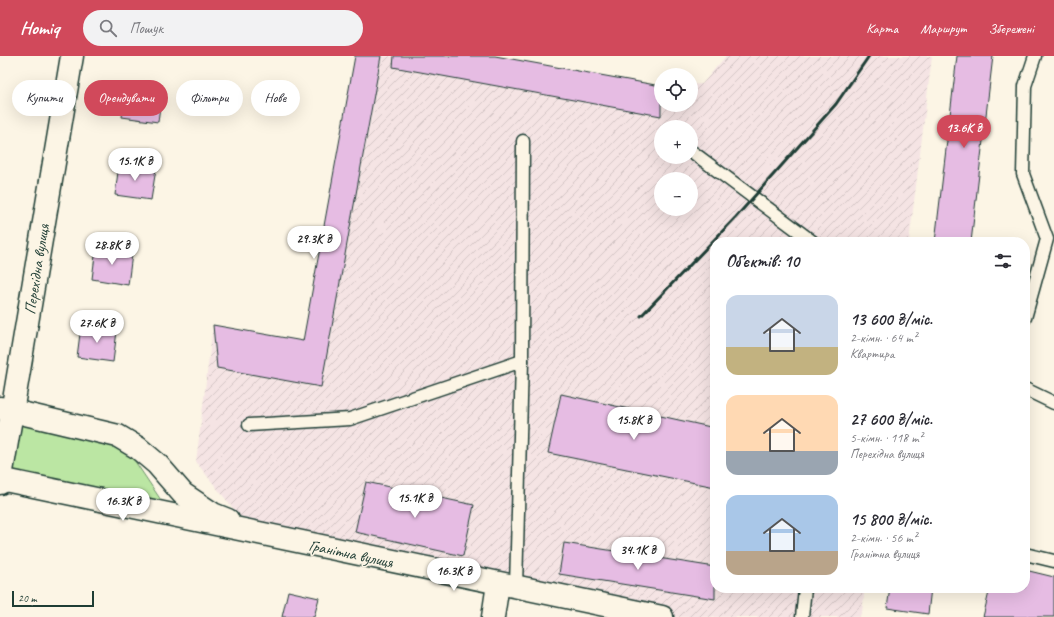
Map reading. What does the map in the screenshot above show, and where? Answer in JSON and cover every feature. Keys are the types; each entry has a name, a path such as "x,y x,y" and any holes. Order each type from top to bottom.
{"street":[{"name":"Перехідна вулиця","path":"0,483 6,410 72,56"},
{"name":"Гранітна вулиця","path":"6,410 118,436 138,448 158,464 183,494 213,514 252,532"},
{"name":"Гранітна вулиця","path":"0,479 662,617"},
{"path":"493,617 507,585"}],"lane":[{"path":"1030,300 1047,239 1023,174 1025,86 1034,56"},
{"path":"507,585 522,361 524,141"},
{"path":"698,156 806,237"},
{"path":"249,425 350,419 522,361"},
{"path":"1030,391 1054,403"},
{"path":"1030,555 1054,561"},
{"path":"802,617 804,593"}],"shaded area":[{"path":"355,56 495,56 654,85 654,112 698,112 698,84 702,84 726,56 932,56 910,237 710,237 710,593 864,593 862,612 859,617 662,617 252,532 196,462 213,325 303,341"}],"green space":[{"path":"13,411 118,436 171,515 0,479"}],"building":[{"path":"355,56 381,56 321,387 217,368 213,325 303,341"},
{"path":"394,56 495,56 654,85 654,112 661,112 661,116 393,67"},
{"path":"957,56 993,56 972,237 936,237"},
{"path":"122,116 159,116 158,122"},
{"path":"119,164 156,169 151,200 115,195"},
{"path":"96,248 132,254 128,285 92,279"},
{"path":"81,326 117,331 113,362 77,357"},
{"path":"561,394 710,427 710,486 548,453"},
{"path":"366,482 474,505 463,556 355,532"},
{"path":"564,543 710,566 710,593 715,593 715,599 559,574"},
{"path":"1030,571 1054,577 1054,617 983,617 989,593 1030,593"},
{"path":"288,591 319,598 314,617 282,617"},
{"path":"889,593 930,593 928,614 887,608"}],"railway":[{"path":"717,237 836,104 869,56"},
{"path":"641,316 710,244"}]}
